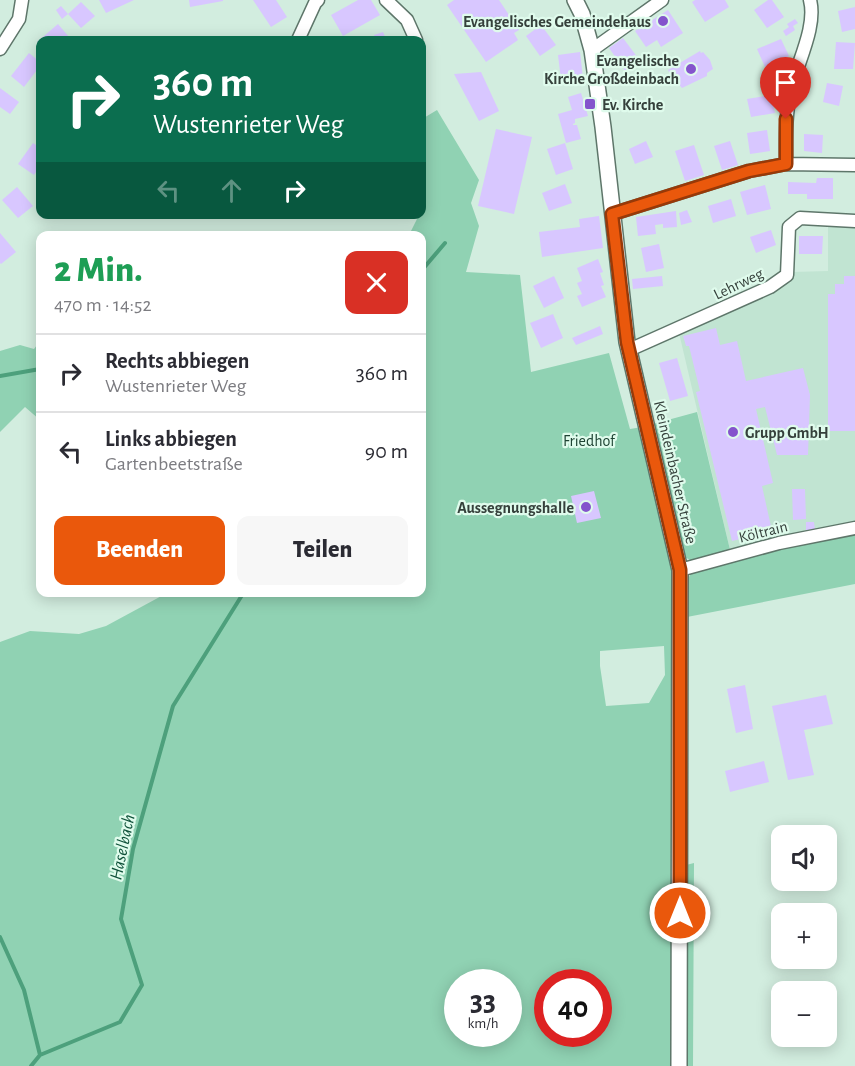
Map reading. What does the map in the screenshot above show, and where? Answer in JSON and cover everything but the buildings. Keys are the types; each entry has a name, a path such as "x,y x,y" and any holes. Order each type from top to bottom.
{"street":[{"path":"0,49 19,19 22,0"},
{"path":"300,36 318,0"},
{"path":"386,0 407,20 414,36"},
{"name":"Kleindeinbacher Straße","path":"575,0 582,14 592,50 629,350 680,570 679,1066"},
{"path":"592,50 662,0"},
{"path":"786,164 786,119 791,90 812,18 810,0"},
{"path":"612,214 749,171 786,164 855,165"},
{"name":"Lehrweg","path":"629,350 770,287 787,275 789,227 800,218 855,221"},
{"name":"Költrain","path":"680,570 779,543 855,528"}],"shaded area":[{"path":"828,223 855,226 855,531 731,554 679,333 791,282 792,272 828,271"}],"green space":[{"name":"Friedhof","path":"437,110 479,180 471,203 479,226 466,272 520,275 531,372 609,353 630,429 642,427 671,564 674,596 673,1066 0,1066 0,642 30,631 79,634 106,626 160,597 426,597 426,231 411,231 417,219 426,219 426,117","holes":["664,646 665,675 649,703 606,706 600,651"]},
{"path":"20,345 34,349 36,346 36,417 25,407 0,432 0,351"},
{"path":"697,412 731,554 692,561 683,556 653,424"},
{"path":"855,531 855,584 687,617 683,579 690,576 690,569"},
{"path":"694,863 693,1066 685,1066 686,865"}],"waterway":[{"name":"Haselbach","path":"426,265 445,243"},
{"path":"0,376 36,370"},
{"name":"Haselbach","path":"31,1066 40,1055 120,1022 142,985 121,919 133,849 173,706 241,597"},
{"path":"0,937 24,990 40,1055"}],"place":[{"name":"Evangelisches Gemeindehaus","path":"663,21"},
{"name":"Evangelische Kirche Großdeinbach","path":"691,69"},
{"name":"Ev. Kirche","path":"590,104"},
{"name":"Grupp GmbH","path":"733,432"},
{"name":"Aussegnungshalle","path":"586,507"}],"route":[{"path":"680,913 680,570 627,342 612,214 749,171 786,164 786,119"}]}
